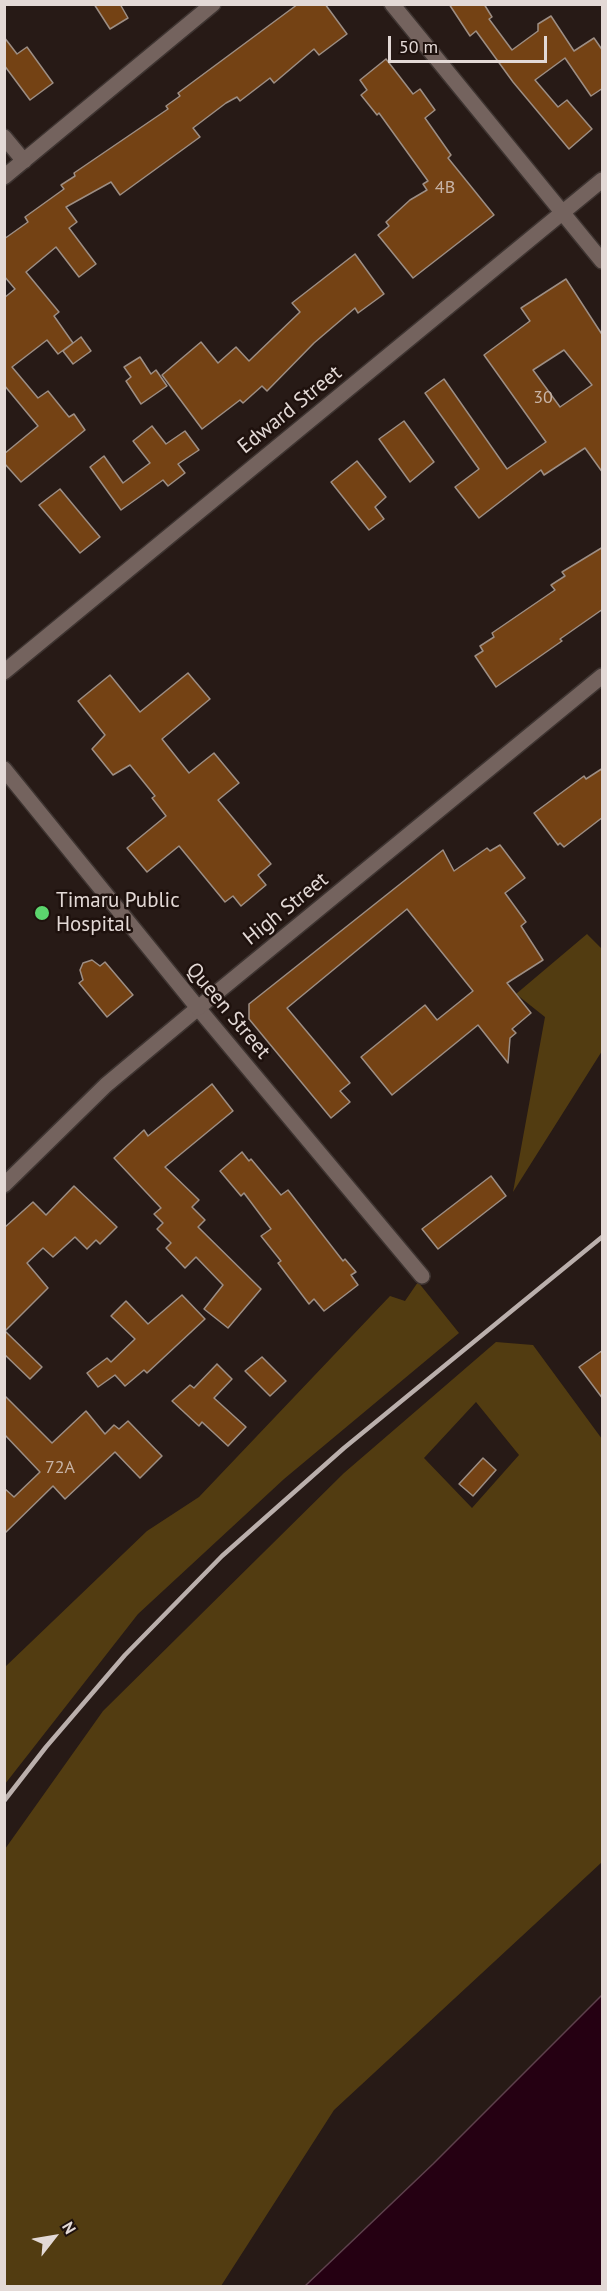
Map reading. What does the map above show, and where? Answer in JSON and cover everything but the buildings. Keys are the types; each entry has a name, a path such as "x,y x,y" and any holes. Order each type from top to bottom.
{"street":[{"path":"4,177 213,4"},
{"path":"392,4 603,261"},
{"path":"4,138 24,161"},
{"name":"Edward Street","path":"4,672 603,180"},
{"name":"High Street","path":"4,1185 106,1085 603,676"},
{"name":"Queen Street","path":"4,769 198,1008 422,1276"}],"shaded area":[{"path":"587,934 602,949 602,1051 513,1192 545,1017 516,994"},
{"path":"418,1282 459,1333 284,1479 138,1614 5,1784 5,1667 147,1531 199,1497 390,1296 405,1301"},
{"path":"496,1342 533,1345 602,1439 602,1862 334,2110 221,2286 5,2286 5,1849 103,1711 344,1473","holes":["476,1402 519,1455 472,1508 424,1458"]},
{"path":"602,1995 602,2286 305,2286 433,2164"}],"railway":[{"path":"4,1801 46,1747 125,1655 222,1556 344,1448 602,1237"}],"place":[{"name":"Timaru Public Hospital","path":"42,913"}]}
